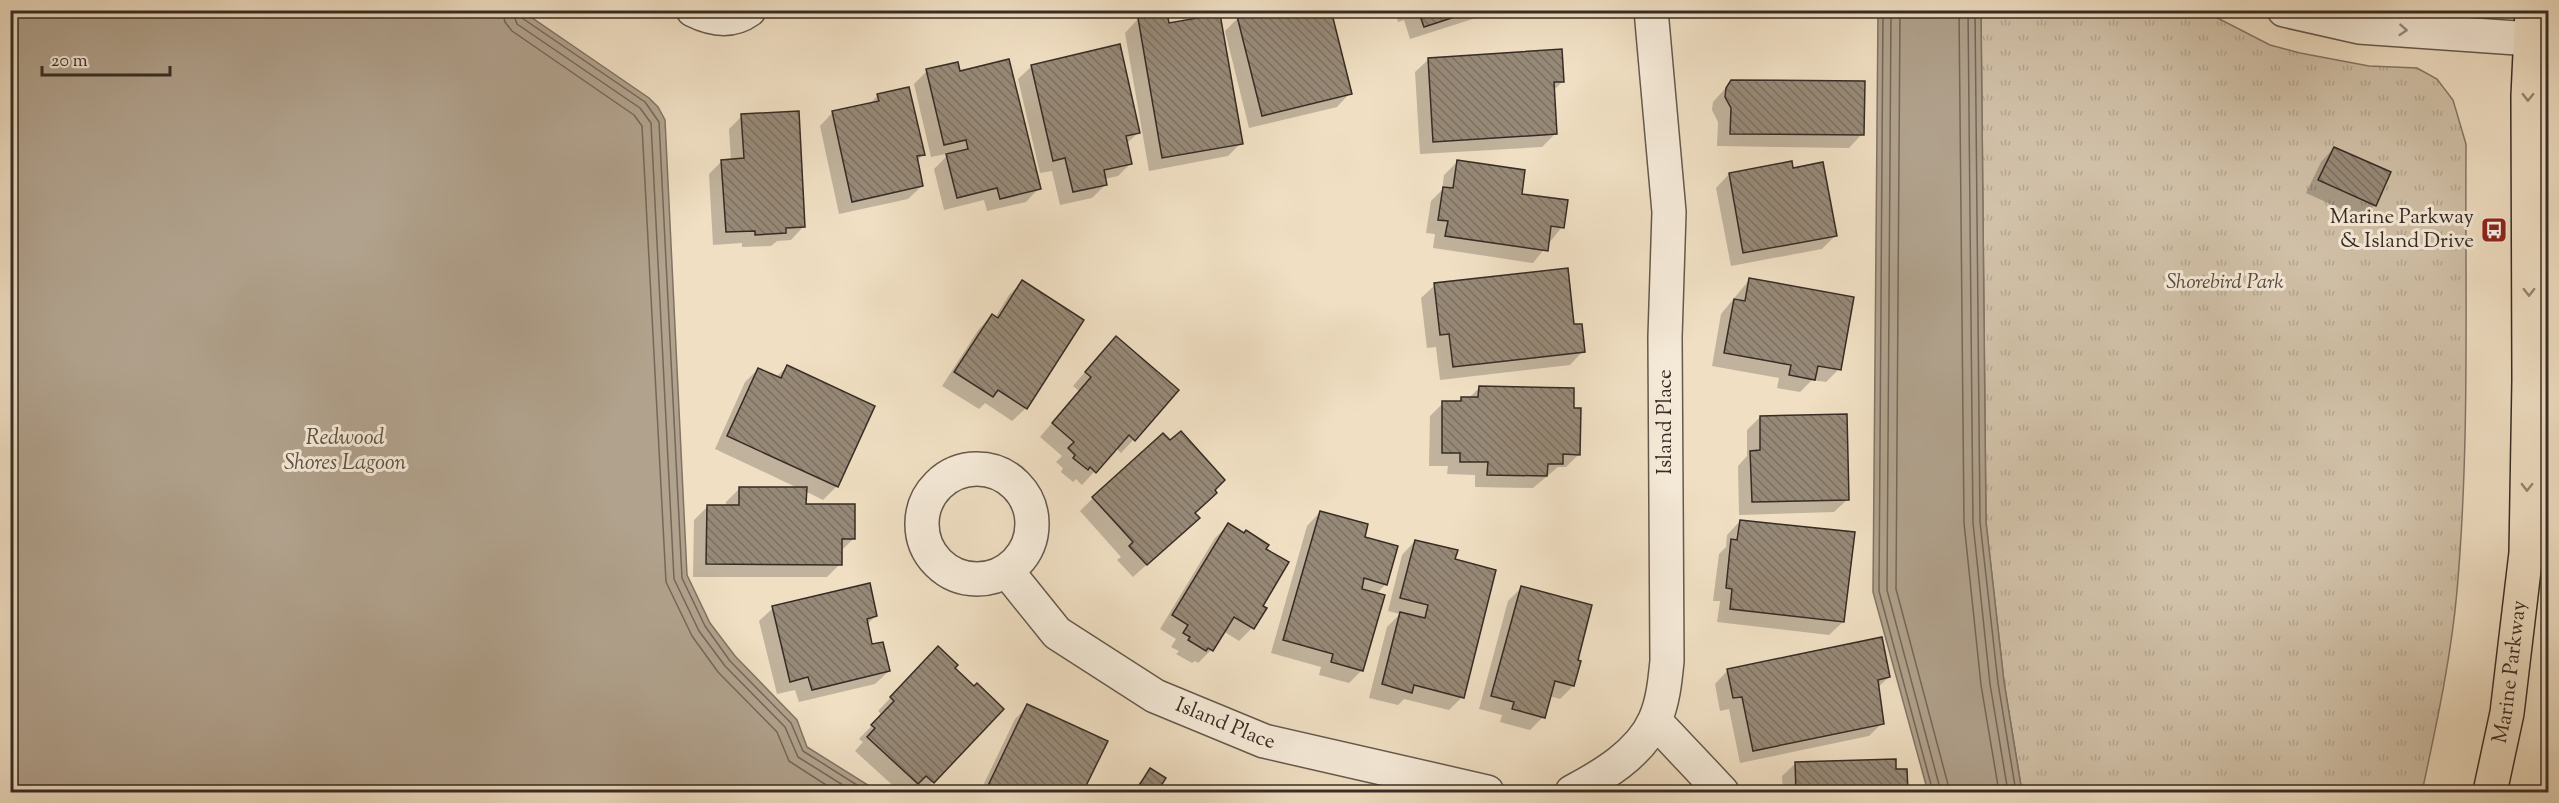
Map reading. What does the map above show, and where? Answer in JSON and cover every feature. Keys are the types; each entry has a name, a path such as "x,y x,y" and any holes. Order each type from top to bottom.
{"main road":[{"name":"Marine Parkway","path":"2490,792 2507,713 2526,553 2529,380 2528,96 2537,28"}],"street":[{"path":"693,10 708,18 726,19 749,10"},
{"name":"Island Place","path":"1572,792 1597,779 1629,753 1655,721 1664,690 1667,661 1665,337 1670,212 1651,10"},
{"path":"2284,10 2359,27 2537,28"},
{"name":"Island Place","path":"1006,571 1057,633 1155,696 1264,741 1487,792"},
{"path":"1655,721 1722,792"}],"green space":[{"name":"Shorebird Park","path":"1981,11 2204,11 2270,45 2369,66 2417,68 2437,79 2453,100 2466,144 2464,480 2457,591 2451,642 2422,792 2022,792 2004,682 1986,522"}],"water":[{"name":"Redwood Shores Lagoon","path":"10,11 522,11 649,98 658,107 665,120 687,575 710,623 735,656 797,720 807,747 879,792 11,792"},
{"path":"1878,11 1981,11 1986,522 2004,682 2022,792 1928,792 1873,592"}],"building":[{"path":"1262,10 1331,10 1352,94 1262,116 1237,16"},
{"path":"1418,10 1476,10 1424,27"},
{"path":"1167,13 1169,23 1220,14 1243,144 1162,158 1138,18"},
{"path":"1120,44 1140,133 1126,136 1132,164 1104,170 1107,185 1073,192 1065,158 1053,161 1031,65"},
{"path":"1562,49 1564,82 1554,82 1557,134 1433,142 1428,58"},
{"path":"1009,59 1041,189 1000,199 997,188 957,198 946,154 968,149 966,140 944,145 926,69 958,62 960,71"},
{"path":"1731,80 1865,81 1864,135 1730,134 1731,108 1725,97 1726,88"},
{"path":"909,87 925,155 917,156 923,186 852,202 832,111 879,101 877,94"},
{"path":"799,111 805,227 786,228 786,233 755,235 755,231 726,232 721,160 744,158 741,114"},
{"path":"2334,147 2391,172 2376,206 2318,180"},
{"path":"1457,160 1525,170 1522,194 1568,200 1564,228 1551,226 1548,251 1445,236 1448,221 1438,220 1443,187 1453,188"},
{"path":"1792,161 1793,168 1823,162 1837,236 1743,253 1729,173"},
{"path":"1568,268 1574,324 1582,324 1585,352 1453,367 1449,334 1440,335 1434,283"},
{"path":"1749,278 1854,297 1841,370 1818,366 1815,380 1789,375 1791,365 1724,353 1734,299 1745,301"},
{"path":"1022,280 1084,320 1027,409 998,390 993,397 954,372 992,314 998,318"},
{"path":"1116,336 1179,390 1135,441 1129,435 1096,473 1090,467 1088,470 1073,458 1075,455 1068,448 1074,442 1052,423 1091,377 1085,372"},
{"path":"787,365 875,406 838,487 727,436 758,368 781,378"},
{"path":"1479,386 1574,388 1574,408 1581,408 1580,455 1563,454 1563,464 1548,464 1547,476 1487,475 1488,462 1460,462 1460,453 1442,453 1442,401 1461,401 1461,397 1478,397"},
{"path":"1847,414 1849,500 1752,502 1750,451 1760,450 1760,416"},
{"path":"1181,431 1225,480 1215,490 1217,493 1195,513 1200,518 1147,565 1129,546 1133,542 1092,497 1163,433 1170,440"},
{"path":"739,487 807,487 806,504 855,504 855,539 842,539 842,565 706,564 707,505 739,505"},
{"path":"1320,511 1368,524 1365,537 1398,546 1387,585 1364,578 1362,589 1385,595 1363,671 1331,662 1333,654 1283,640"},
{"path":"1740,520 1855,532 1844,622 1730,609 1732,589 1726,588 1731,539 1737,540"},
{"path":"1228,523 1244,533 1246,530 1269,545 1266,549 1289,562 1263,606 1267,608 1254,629 1234,617 1213,651 1208,648 1206,651 1188,640 1190,637 1183,633 1188,625 1172,615"},
{"path":"1415,540 1458,550 1455,559 1496,570 1464,698 1414,685 1412,693 1382,684 1400,612 1425,618 1428,605 1400,598"},
{"path":"870,583 877,616 867,619 872,644 883,642 890,671 812,690 808,677 790,682 772,606"},
{"path":"1521,586 1592,605 1574,686 1555,681 1545,718 1512,709 1514,702 1491,696"},
{"path":"1882,637 1890,677 1878,680 1884,724 1753,751 1742,697 1733,698 1727,669"},
{"path":"938,646 958,665 955,668 974,686 977,683 1004,709 934,783 926,776 918,784 867,737 875,728 871,725 894,701 890,697"},
{"path":"1027,704 1108,741 1083,792 985,792"},
{"path":"1896,759 1896,769 1907,769 1908,792 1796,792 1795,762"},
{"path":"1150,768 1166,778 1159,789 1164,792 1135,792"}],"place":[{"name":"Marine Parkway & Island Drive","path":"2494,230"}]}
